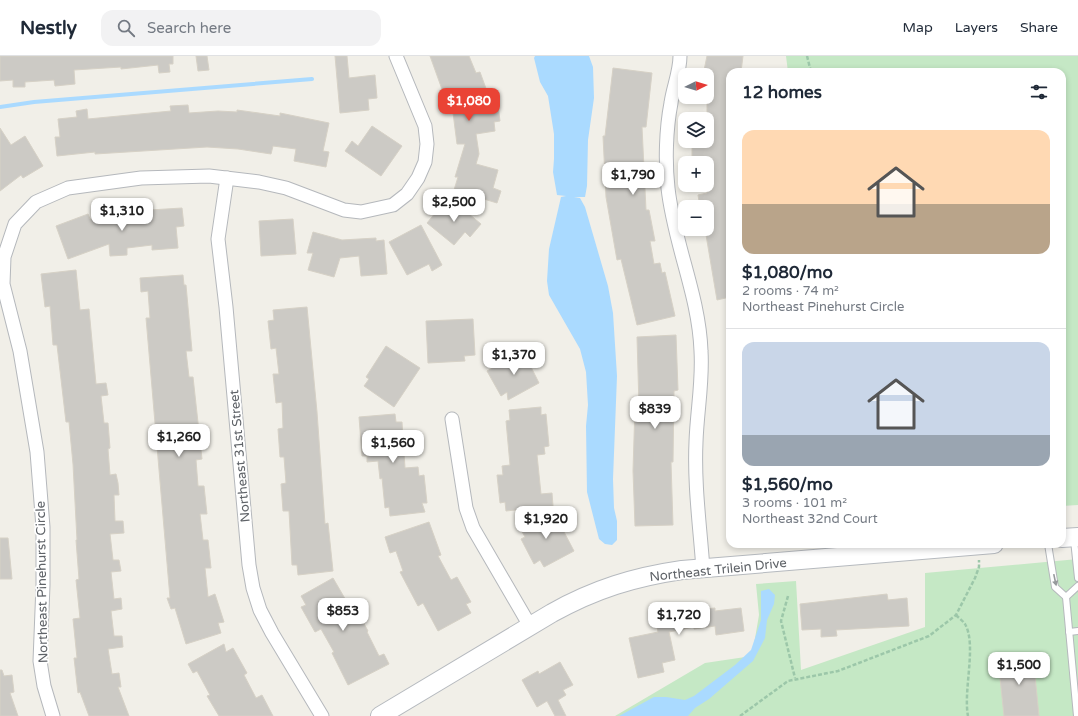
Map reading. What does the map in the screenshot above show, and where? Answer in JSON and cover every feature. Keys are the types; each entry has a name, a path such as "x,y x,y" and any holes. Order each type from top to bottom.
{"street":[{"name":"Northeast Pinehurst Circle","path":"53,716 44,686 40,661 43,585 42,527 37,452 20,351 3,284 4,257 15,224 36,202 68,188 141,178 208,176 259,182 286,188 344,210 361,212 393,205 407,194 418,178 426,162 427,144 425,126 396,56"},
{"path":"680,56 679,68 670,105 667,170 673,221 695,300 700,334 702,379 696,441 696,473 704,569"},
{"name":"Northeast 31st Street","path":"227,178 218,239 228,323 249,565 253,588 260,610 272,633 322,716"},
{"path":"452,419 466,508 473,528 530,626"},
{"name":"Northeast Trilein Drive","path":"380,716 572,602 618,583 650,575 704,569 952,548"}],"lane":[{"path":"1071,537 1078,578"},
{"path":"1049,548 1056,587 1066,597 1077,716"},
{"path":"1066,597 1078,586"},
{"path":"1069,632 1078,631"}],"path":[{"path":"807,56 810,68"},
{"path":"740,716 781,685 795,678 817,676 838,671 920,641 929,636 956,615 973,582 978,567 979,559 976,548"},
{"path":"788,596 781,621 795,678"},
{"path":"956,615 965,624 968,634 970,654 966,701 968,716"}],"green space":[{"path":"786,56 1078,56 1078,505 1066,506 1066,68 788,68"},
{"path":"1078,559 1078,716 615,716 705,663 752,656 759,615 756,584 796,581 801,670 925,627 925,573"}],"water":[{"path":"535,56 589,56 593,67 594,98 588,140 587,186 585,197 574,197 580,198 585,207 608,286 613,313 617,376 613,479 614,508 617,521 617,540 612,545 605,544 599,539 587,492 586,426 588,405 586,372 580,349 549,295 547,281 549,249 561,197 566,196 557,195 553,172 554,134 548,96 540,82 534,58"},
{"path":"769,589 775,595 774,604 767,620 765,638 753,661 709,699 695,708 688,716 619,716 654,697 685,700 694,696 735,665 751,650 761,620 761,591"}],"building":[{"path":"0,56 173,56 173,64 169,64 170,72 159,73 158,65 121,69 121,67 74,70 75,84 55,86 54,80 25,82 25,87 13,87 13,80 0,81"},
{"path":"196,56 207,56 209,70 198,71"},
{"path":"335,56 347,56 349,78 375,75 377,98 368,99 369,110 340,113"},
{"path":"430,56 469,56 476,73 480,72 492,105 498,105 500,121 494,122 495,131 476,134 479,154 476,164 498,170 493,188 501,191 497,203 454,190 458,177 455,177 465,144 457,144 452,105 448,106"},
{"path":"707,56 743,56 742,68 726,68 726,298 717,300 706,236 714,236 714,200 699,200 698,195 707,192 714,192 714,156 692,156 692,148 714,148 714,112 707,112 707,104 714,104 714,68 704,68"},
{"path":"613,68 652,73 646,127 642,127 646,210 649,210 655,241 650,241 654,264 660,263 662,273 665,272 675,316 637,325 621,259 617,260 606,197 603,136 605,136"},
{"path":"188,105 189,113 218,111 237,112 237,110 280,116 280,113 329,123 323,151 329,152 326,167 294,161 296,149 273,146 271,154 238,149 207,147 95,154 95,152 57,156 55,137 60,137 58,119 77,117 76,111 87,109 88,119 171,111 170,106"},
{"path":"372,126 402,146 381,176 345,151 352,141 358,146"},
{"path":"0,128 11,145 25,136 43,166 23,178 21,175 0,191"},
{"path":"451,199 481,224 470,237 465,232 454,245 427,223 441,206 448,211"},
{"path":"182,208 184,226 176,227 178,248 152,250 152,245 127,248 127,255 110,256 109,244 68,259 56,226 88,214 90,219 118,216 118,212"},
{"path":"293,219 296,254 261,256 259,221"},
{"path":"421,225 442,265 432,271 429,264 407,275 389,242"},
{"path":"313,232 342,240 376,238 376,241 384,240 387,274 361,276 359,256 340,258 334,277 308,270 313,253 307,253"},
{"path":"76,270 80,310 89,309 96,384 106,383 108,395 101,396 104,423 108,423 110,475 116,474 118,483 119,495 114,495 115,521 123,521 124,533 110,534 113,560 119,560 121,571 111,572 114,599 121,598 122,609 111,611 114,636 122,636 123,647 108,649 112,674 119,673 121,687 118,687 129,716 89,716 80,692 78,693 74,658 77,658 73,619 80,618 76,580 79,579 73,464 69,422 66,422 57,345 53,345 50,306 45,307 41,274"},
{"path":"183,275 184,285 186,285 192,351 186,351 189,377 193,377 202,459 196,460 198,486 204,486 207,514 200,514 203,540 208,540 211,568 205,568 208,597 215,594 224,622 218,623 221,633 186,644 175,608 171,609 167,598 170,598 146,318 150,318 148,291 141,292 140,278"},
{"path":"307,307 317,412 325,524 328,523 333,571 298,575 297,565 292,565 289,511 283,511 281,484 286,483 284,457 280,457 278,429 283,428 282,402 276,403 273,374 279,374 276,348 271,349 268,321 274,320 273,310"},
{"path":"473,319 475,355 464,356 465,361 428,363 426,321"},
{"path":"676,335 678,390 674,391 673,462 671,462 673,525 635,526 633,471 635,406 639,406 637,337"},
{"path":"386,346 420,368 394,407 364,386 369,379 366,377"},
{"path":"523,351 539,383 508,400 507,392 501,396 487,371"},
{"path":"541,407 541,415 546,414 549,446 544,447 545,454 537,455 541,494 552,493 553,506 506,511 505,502 500,503 497,475 503,475 502,466 510,465 506,421 510,420 509,410"},
{"path":"395,414 396,422 402,422 405,468 418,467 419,476 424,475 427,503 422,503 425,512 390,516 389,507 385,508 382,478 380,479 378,461 367,462 367,456 362,456 359,417"},
{"path":"553,511 574,551 544,567 540,560 534,564 521,539 525,537 520,528"},
{"path":"429,522 441,555 438,556 451,580 457,577 471,602 466,604 471,613 438,631 423,603 418,606 400,572 403,571 396,551 390,553 385,537"},
{"path":"0,538 8,538 12,579 0,579"},
{"path":"333,578 351,609 355,607 379,656 384,654 389,664 348,685 332,653 334,652 321,629 315,632 301,607 306,605 301,596"},
{"path":"887,594 888,600 907,598 909,626 836,630 837,636 821,637 821,629 802,630 800,604"},
{"path":"715,608 715,611 741,608 744,631 716,635 715,626 694,629 694,627 669,632 675,660 662,663 664,672 638,678 629,638 658,632 655,616 672,612"},
{"path":"224,644 226,652 233,648 247,673 244,675 256,698 262,695 273,716 219,716 207,696 210,695 197,671 193,673 188,664"},
{"path":"1033,655 1039,716 1004,716 998,659"},
{"path":"560,662 573,685 563,690 566,695 558,700 566,716 555,716 547,701 537,707 522,680 538,671 539,674"},
{"path":"0,670 2,670 4,676 12,675 14,692 10,693 18,716 0,716"}],"waterway":[{"path":"0,107 34,102 312,79"}]}
